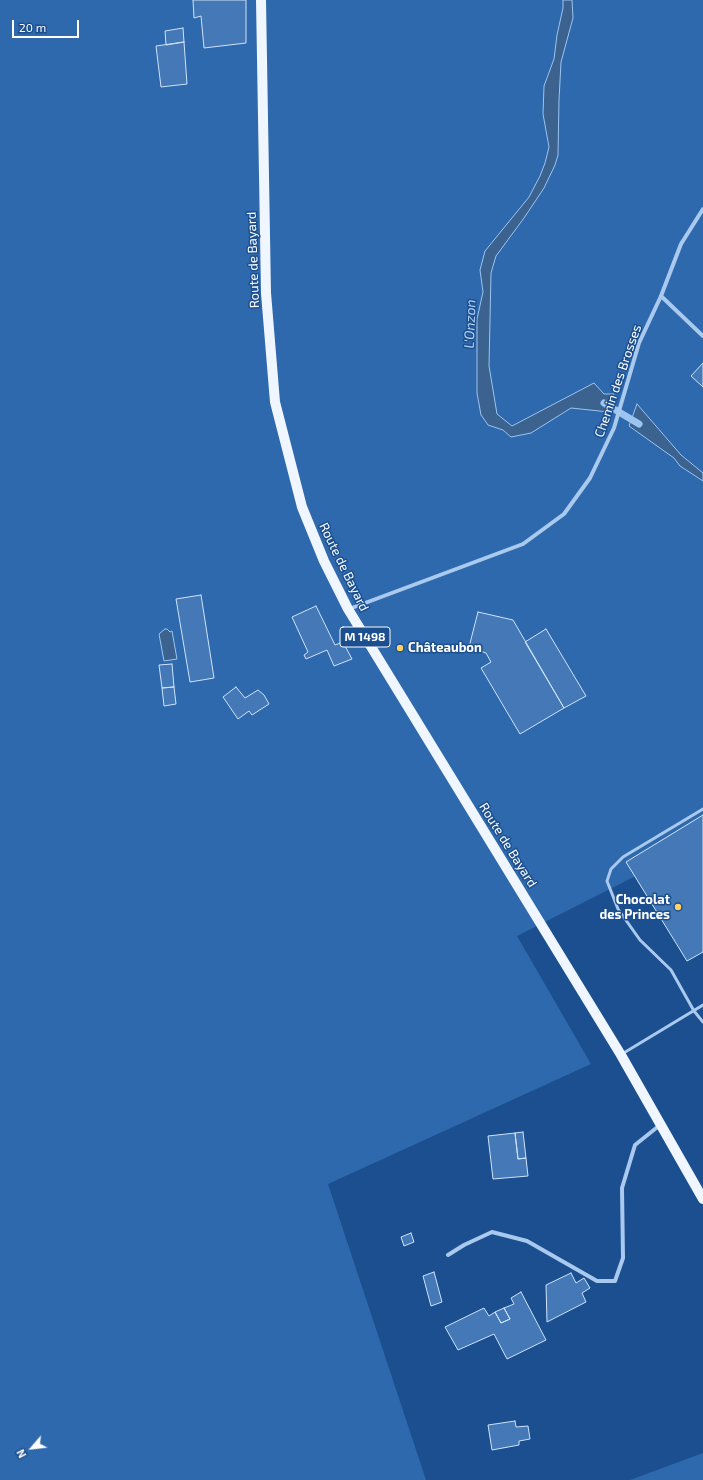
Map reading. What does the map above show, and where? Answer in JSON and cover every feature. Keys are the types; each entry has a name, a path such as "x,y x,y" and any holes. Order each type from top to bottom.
{"main road":[{"name":"Route de Bayard","path":"261,0 266,294 275,402 302,507 324,561 348,609 621,1055 703,1199"}],"street":[{"name":"Chemin des Brosses","path":"348,609 523,544 564,514 590,478 614,428 639,343 661,296 681,244 703,209"},
{"path":"661,296 703,336"},
{"path":"448,1255 464,1245 492,1232 527,1242 597,1281 615,1281 623,1258 622,1188 635,1145 660,1124"}],"lane":[{"path":"703,809 623,857 611,869 607,882 618,909 640,940 671,970 694,1010 703,1022"},
{"path":"621,1055 703,1005"}],"shaded area":[{"path":"0,0 703,0 703,842 517,936 591,1064 328,1184 426,1480 0,1480"},
{"path":"563,0 572,0 573,18 561,62 558,155 544,188 496,256 491,273 489,366 497,414 512,426 594,383 604,394 614,394 609,412 571,408 531,433 511,437 503,430 488,425 481,415 477,393 477,319 483,292 480,270 485,251 529,197 545,163 549,147 543,114 544,86 554,59 557,35 563,8"},
{"path":"637,404 681,455 703,473 703,481 680,466 674,458 629,426"},
{"path":"165,629 170,632 172,631 177,659 164,661 159,634"},
{"path":"703,1453 703,1480 630,1480"}],"building":[{"path":"193,0 246,0 246,43 204,48 201,16 194,18"},
{"path":"183,28 184,42 166,45 165,31"},
{"path":"184,42 187,84 161,87 156,46"},
{"path":"703,363 703,387 691,376"},
{"path":"201,595 214,678 190,682 176,599"},
{"path":"316,606 335,645 343,642 352,659 334,666 327,650 306,659 304,655 308,652 292,617"},
{"path":"478,612 513,620 564,708 520,734 481,668 491,662 486,653 469,647"},
{"path":"546,629 586,696 564,708 525,642"},
{"path":"172,664 174,687 162,688 159,665"},
{"path":"174,687 176,704 164,706 162,688"},
{"path":"236,687 245,698 258,690 264,695 269,704 252,715 249,711 238,719 223,697"},
{"name":"Chocolat des Princes","path":"703,815 703,952 687,961 626,862"},
{"path":"523,1132 526,1158 518,1159 515,1133"},
{"path":"515,1133 518,1159 526,1158 528,1176 493,1179 488,1136"},
{"path":"411,1233 414,1242 404,1246 401,1237"},
{"path":"434,1272 442,1302 431,1306 423,1276"},
{"path":"571,1273 576,1283 584,1278 590,1288 582,1293 586,1302 547,1322 546,1285"},
{"path":"521,1292 546,1340 507,1359 494,1334 458,1350 445,1327 484,1308 489,1316 495,1312 501,1323 510,1319 504,1308 514,1304 511,1298"},
{"path":"504,1308 510,1319 501,1323 495,1312"},
{"path":"515,1421 516,1427 528,1426 530,1439 519,1441 519,1445 492,1450 488,1425"}],"waterway":[{"name":"L'Onzon","path":"604,403 639,424"}],"place":[{"name":"Châteaubon","path":"400,648"},
{"name":"Chocolat des Princes","path":"678,907"}]}
